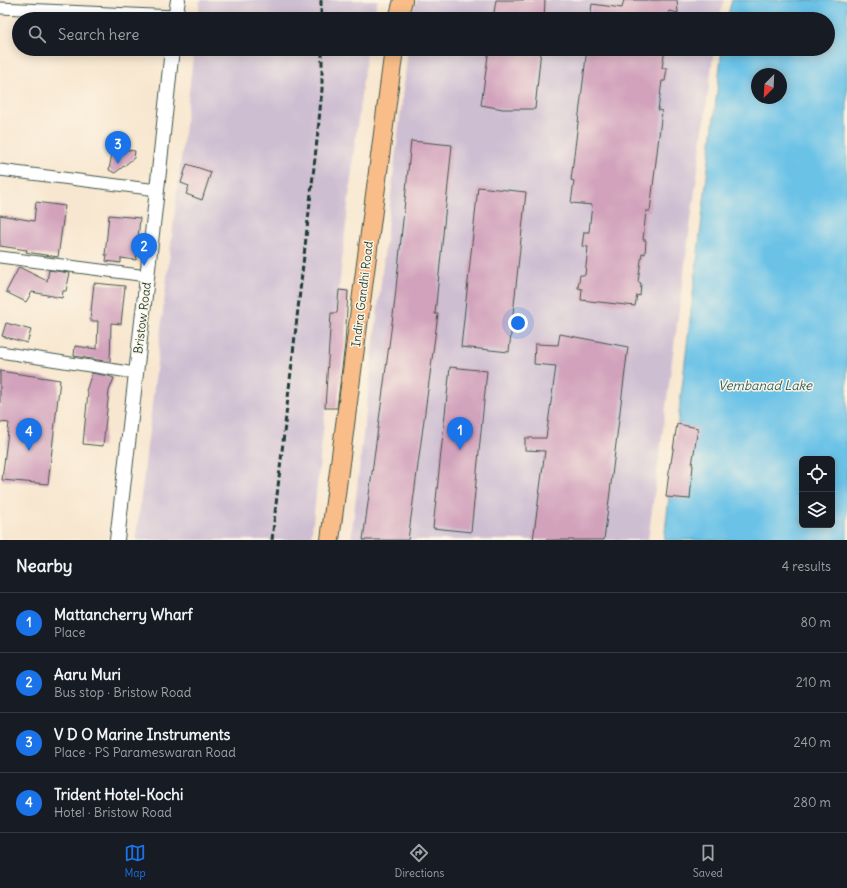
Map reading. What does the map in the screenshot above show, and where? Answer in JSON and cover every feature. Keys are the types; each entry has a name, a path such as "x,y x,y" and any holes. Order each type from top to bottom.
{"highway":[{"path":"400,12 403,0"},
{"name":"Indira Gandhi Road","path":"330,540 393,56"}],"street":[{"path":"176,12 178,0"},
{"path":"0,8 70,12"},
{"name":"Bristow Road","path":"117,540 135,373 148,276 171,56"},
{"path":"0,170 157,190"},
{"path":"0,257 148,276"},
{"path":"0,352 135,373"}],"shaded area":[{"path":"200,0 378,0 374,12 199,12"},
{"path":"417,0 724,0 721,12 413,12"},
{"path":"193,56 366,56 311,540 136,540"},
{"path":"407,56 713,56 648,540 351,540"}],"water":[{"name":"Vembanad Lake","path":"732,0 847,0 847,540 664,540 721,56 835,56 835,12 729,12"}],"building":[{"path":"496,0 545,0 544,12 494,12"},
{"path":"624,0 677,0 678,12 591,12 592,4 622,8"},
{"path":"488,56 540,56 535,109 503,109 481,105"},
{"path":"586,56 664,56 662,68 667,68 665,81 662,81 658,110 662,111 650,211 646,211 643,240 646,240 645,254 642,253 638,282 641,283 640,296 637,295 635,306 581,300 582,289 578,288 580,275 585,275 588,247 582,246 584,232 589,232 592,205 571,203 574,181 571,180"},
{"path":"411,141 452,145 435,314 438,314 408,540 363,540 394,308"},
{"path":"113,148 135,151 134,158 115,173 109,170"},
{"path":"187,164 211,172 202,200 186,194 189,186 181,183"},
{"path":"478,187 526,192 509,352 461,347"},
{"path":"36,202 65,206 58,257 0,246 0,215 34,221"},
{"path":"109,215 140,218 136,260 121,258 121,263 106,261 107,255 105,255"},
{"path":"19,267 47,281 49,270 70,273 66,291 63,291 62,298 32,292 26,302 6,292"},
{"path":"94,283 125,286 121,324 111,323 110,362 74,356 75,346 97,349 98,321 90,321"},
{"path":"339,290 348,291 345,344 337,408 325,408 331,313 337,313"},
{"path":"6,323 31,330 27,343 2,336"},
{"path":"560,334 628,347 604,540 533,540 545,451 525,450 525,438 546,438 556,366 534,364 535,344 558,345"},
{"path":"450,367 487,371 471,532 433,528"},
{"path":"0,371 60,380 48,484 2,480 9,423 0,422"},
{"path":"92,373 114,378 109,391 103,446 83,444 88,392 86,391"},
{"path":"677,424 698,428 692,465 690,499 666,497"}],"railway":[{"path":"321,0 321,12"},
{"path":"272,540 318,131 322,89 322,56"}],"place":[{"name":"V D O Marine Instruments","path":"118,164"},
{"name":"Aaru Muri","path":"144,266"},
{"name":"Mattancherry Wharf","path":"460,450"},
{"name":"Trident Hotel-Kochi","path":"29,451"}]}
